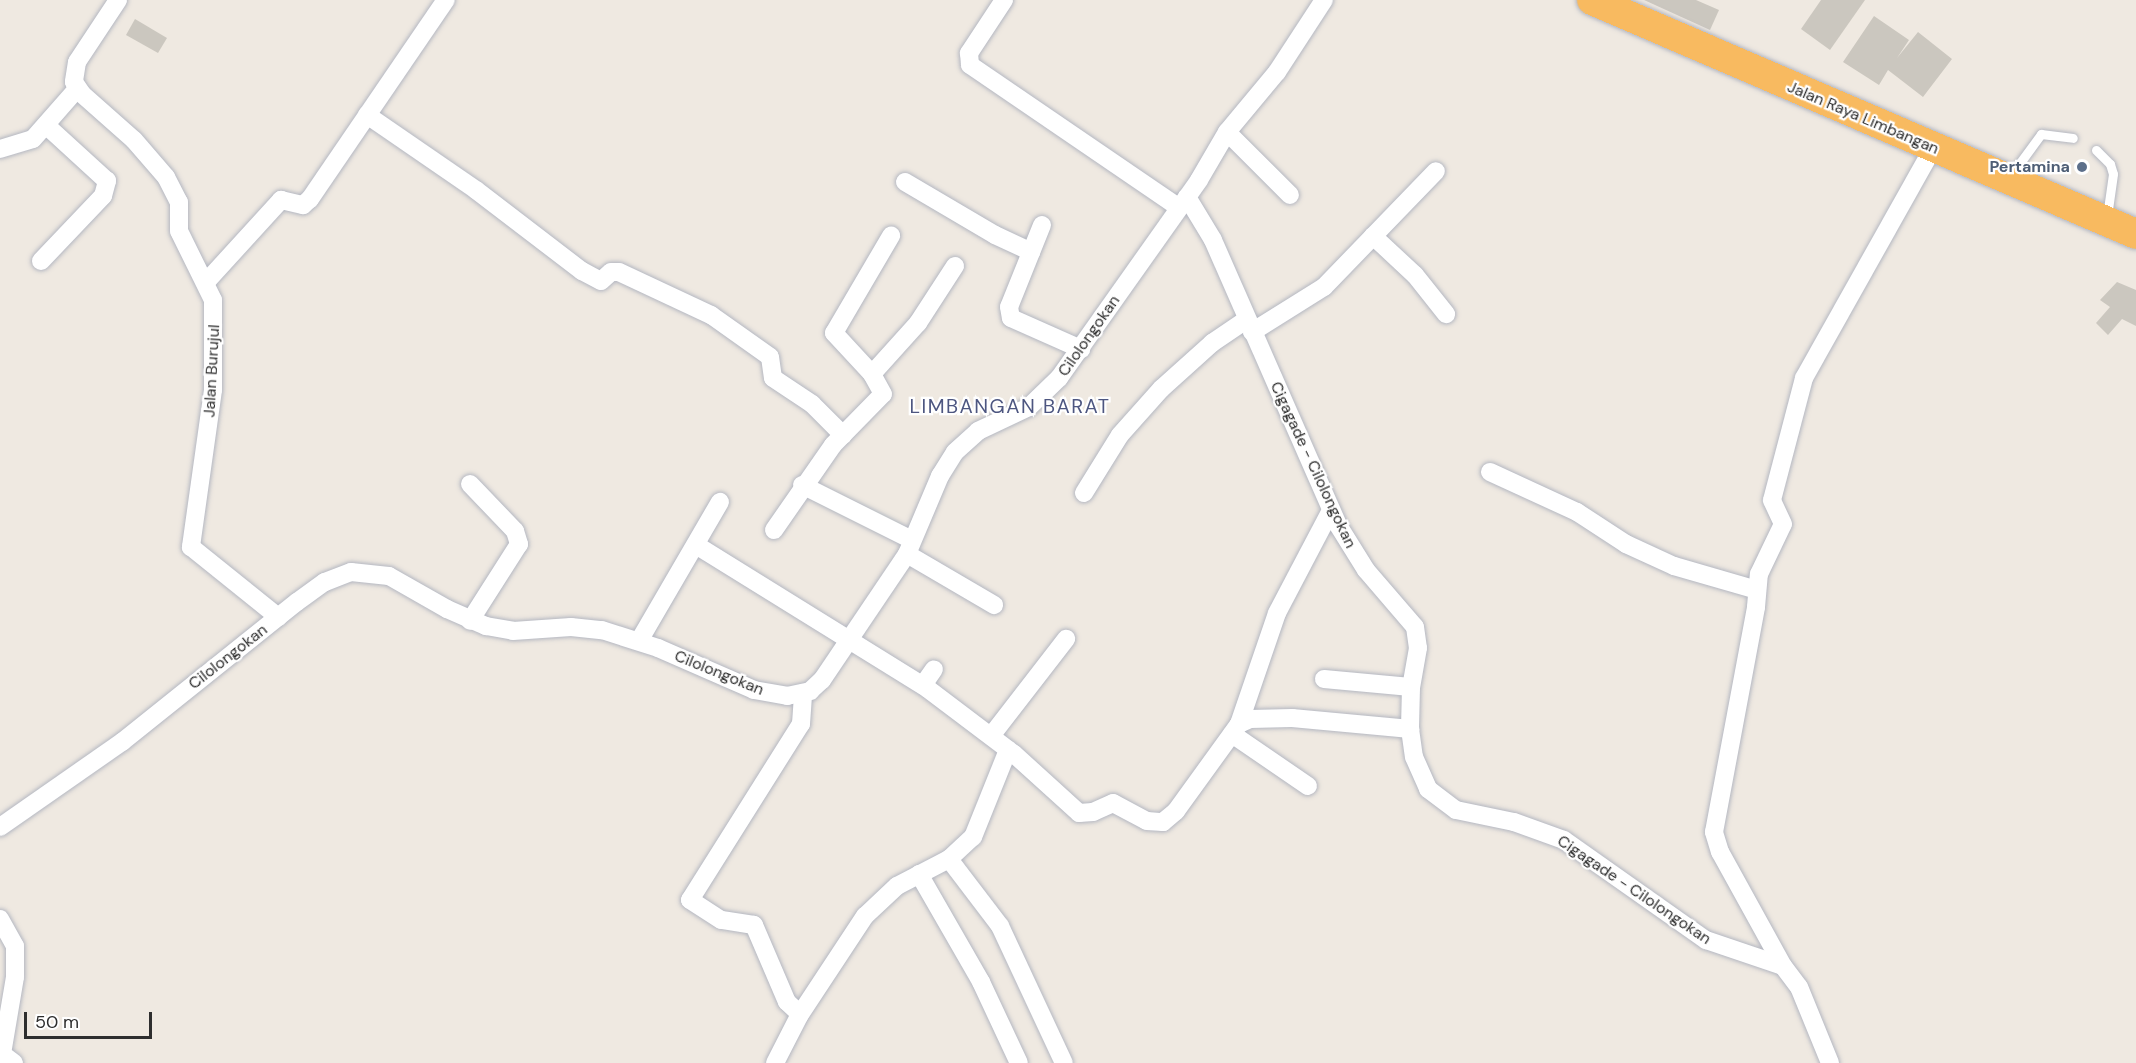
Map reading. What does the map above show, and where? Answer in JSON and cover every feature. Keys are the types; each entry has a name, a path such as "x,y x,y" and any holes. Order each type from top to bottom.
{"highway":[{"name":"Jalan Raya Limbangan","path":"1592,0 2136,234"}],"street":[{"path":"0,149 33,139 47,126 77,89 74,76 77,62 118,0"},
{"path":"207,281 281,200 299,205 306,203 446,0"},
{"path":"1004,0 969,53 970,65 1182,202"},
{"name":"Cilolongokan","path":"0,827 122,742 278,617 337,576 365,572 389,576 470,621 513,631 586,628 639,641 754,690 787,696 803,693 822,680 910,547 955,452 978,431 1011,418 1044,395 1081,350 1227,132 1277,72 1324,0"},
{"name":"Jalan Burujul","path":"77,89 134,140 166,177 179,202 179,231 207,281 216,328 213,390 190,542 197,554 278,617"},
{"path":"367,115 476,190 582,271 600,281 614,271 619,272 711,315 770,357 773,378 808,400 843,435"},
{"path":"41,261 103,196 107,181 47,126"},
{"path":"1227,132 1290,195"},
{"path":"1830,1063 1796,980 1783,966 1720,852 1714,832 1761,567 1783,524 1772,500 1800,387 1933,148"},
{"path":"1084,493 1120,435 1161,389 1205,348 1324,287 1436,171"},
{"path":"905,182 995,235 1031,252"},
{"name":"Cigagade - Cilolongokan","path":"1182,202 1213,240 1331,510 1366,570 1415,627 1418,648 1411,687 1410,729 1414,758 1428,789 1456,810 1515,822 1564,840 1706,940 1783,966"},
{"path":"1042,225 1009,307 1011,318 1081,350"},
{"path":"774,530 802,485 843,435 882,394 872,374 834,333 891,236"},
{"path":"1373,236 1415,275 1446,314"},
{"path":"872,374 918,323 955,266"},
{"path":"1490,472 1577,512 1619,540 1674,566 1756,590"},
{"path":"470,484 515,531 519,544 470,621"},
{"path":"802,485 910,547 994,605"},
{"path":"639,641 720,502"},
{"path":"696,545 923,685 1008,750 1074,810 1085,814 1117,804 1156,824 1176,811 1235,729 1277,613 1331,510"},
{"path":"991,736 1066,639"},
{"path":"923,685 934,669"},
{"path":"1324,679 1411,687"},
{"path":"800,1015 785,999 754,925 721,920 690,900 801,724 803,693"},
{"path":"1235,729 1250,719 1292,718 1410,729"},
{"path":"1235,729 1308,786"},
{"path":"775,1063 800,1015 865,916 897,886 949,859 972,837 981,822 1008,750"},
{"path":"949,859 1000,926 1064,1063"},
{"path":"919,874 981,982 1019,1063"},
{"path":"0,919 15,946 8,1058"}],"lane":[{"path":"2008,180 2041,134 2073,138"},
{"path":"2096,150 2110,164 2113,174 2106,221"}],"building":[{"path":"1644,0 1696,0 1719,10 1710,30"},
{"path":"1821,0 1865,0 1830,50 1801,29"},
{"path":"1874,16 1909,40 1897,58 1918,32 1952,59 1923,97 1888,70 1879,85 1843,62"},
{"path":"135,19 167,38 158,53 126,35"},
{"path":"2117,282 2136,290 2136,326 2122,319 2108,335 2096,323 2110,307 2100,300"}],"place":[{"name":"Pertamina","path":"2082,167"}],"district":[{"name":"LIMBANGAN BARAT","path":"1010,406"}]}
